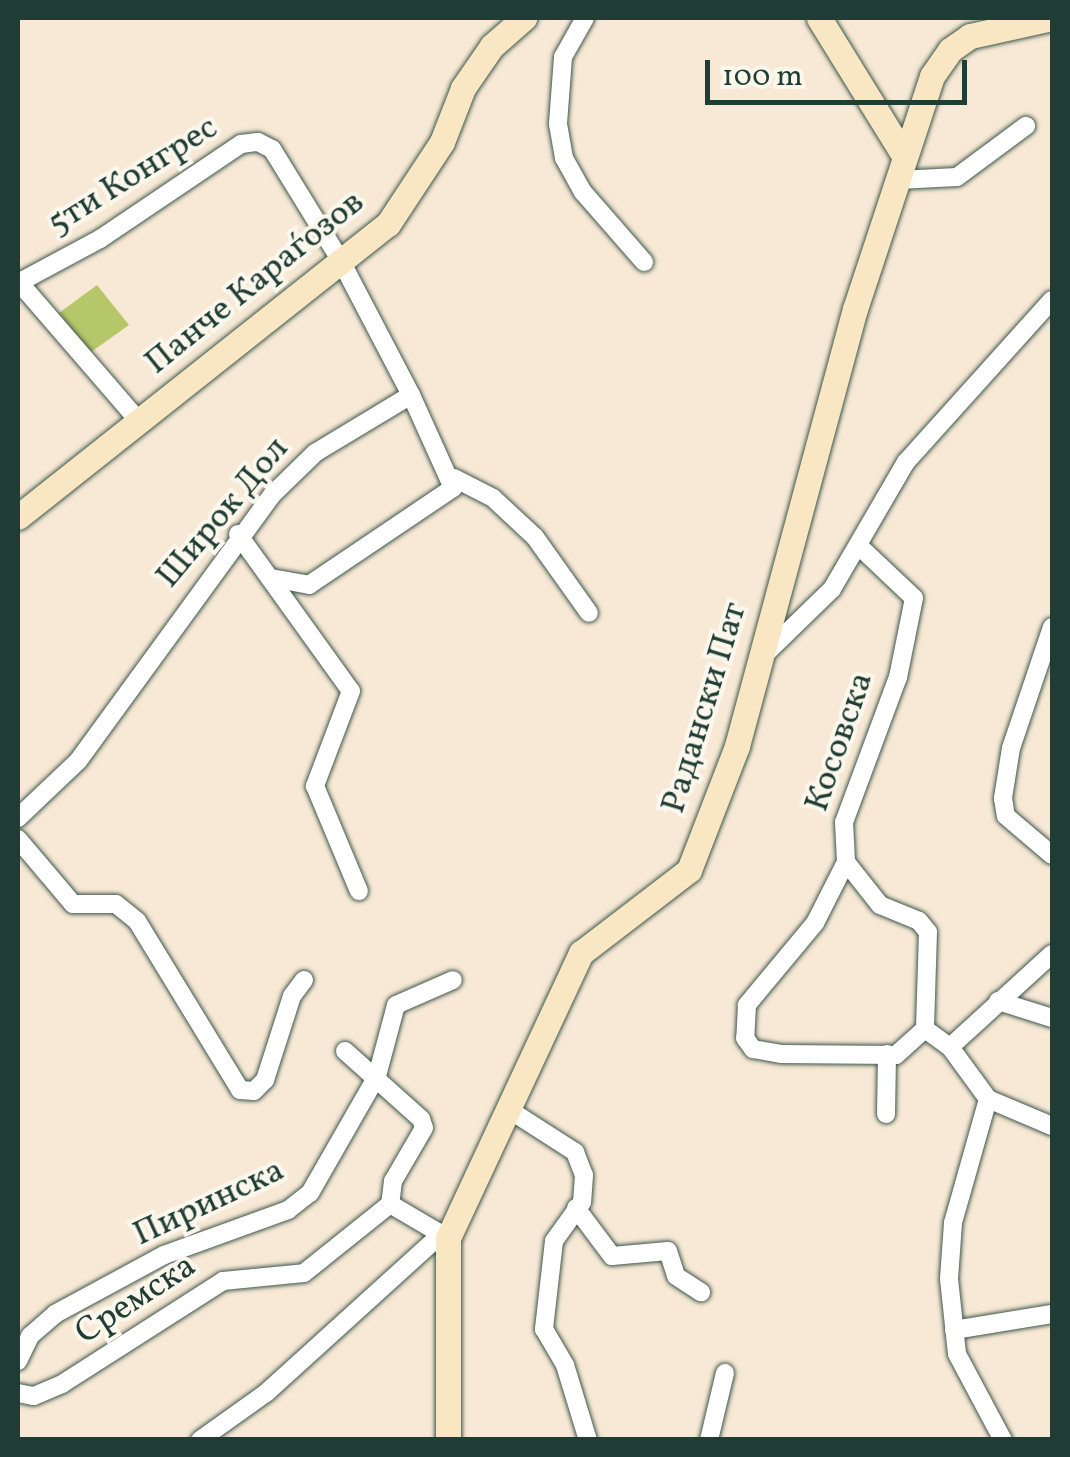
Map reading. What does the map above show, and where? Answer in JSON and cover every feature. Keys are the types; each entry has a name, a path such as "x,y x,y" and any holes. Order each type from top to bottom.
{"street":[{"name":"Панче Караѓозов","path":"18,517 388,224 417,187 463,88 492,46 524,18"},
{"path":"585,18 563,57 558,124 564,158 583,192 644,262"},
{"path":"818,18 903,154"},
{"name":"Радански Пат","path":"448,1440 443,1237 580,953 689,870 737,746 756,662 855,308 932,76 950,50 993,26 1052,18"},
{"path":"898,180 924,184 957,176 1026,126"},
{"name":"5ти Конгрес","path":"18,282 100,239 241,144 258,142 272,150 342,262"},
{"path":"342,262 454,478 493,498 534,537 588,613"},
{"path":"18,282 139,421"},
{"path":"756,662 832,589 860,547 906,462 1052,300"},
{"name":"Широк Дол","path":"18,818 78,761 238,534 315,453 411,394"},
{"path":"271,577 309,585 440,499 454,478"},
{"path":"238,534 351,691 314,786 358,891"},
{"name":"Косовска","path":"860,547 914,598 898,676 844,822 846,862 880,905 919,921 928,932 920,1019 925,1029"},
{"path":"1052,627 1011,748 1003,798 1006,816 1052,855"},
{"path":"18,839 73,904 116,904 137,921 240,1090 254,1091 265,1080 292,996 304,980"},
{"path":"846,862 815,924 746,1005 741,1029 753,1049 902,1053 925,1029 950,1046 988,1099 1052,1126"},
{"path":"950,1046 1052,954"},
{"name":"Пиринска","path":"18,1361 30,1336 55,1314 164,1256 288,1210 310,1193 378,1076 396,1005 453,980"},
{"path":"998,1001 1052,1018"},
{"path":"200,1440 266,1393 443,1237 390,1204 393,1180 424,1128 378,1076 344,1051"},
{"path":"886,1114 887,1054"},
{"path":"988,1099 953,1223 948,1280 957,1354 1003,1440"},
{"path":"508,1109 575,1152 584,1175 576,1208 554,1241 544,1328 566,1365 588,1440"},
{"name":"Сремска","path":"18,1393 34,1396 62,1384 224,1281 304,1273 390,1204"},
{"path":"576,1208 612,1256 668,1251 676,1276 700,1292"},
{"path":"954,1330 1052,1314"},
{"path":"709,1440 725,1373"}],"green space":[{"path":"97,285 129,325 91,352 59,313"}]}
